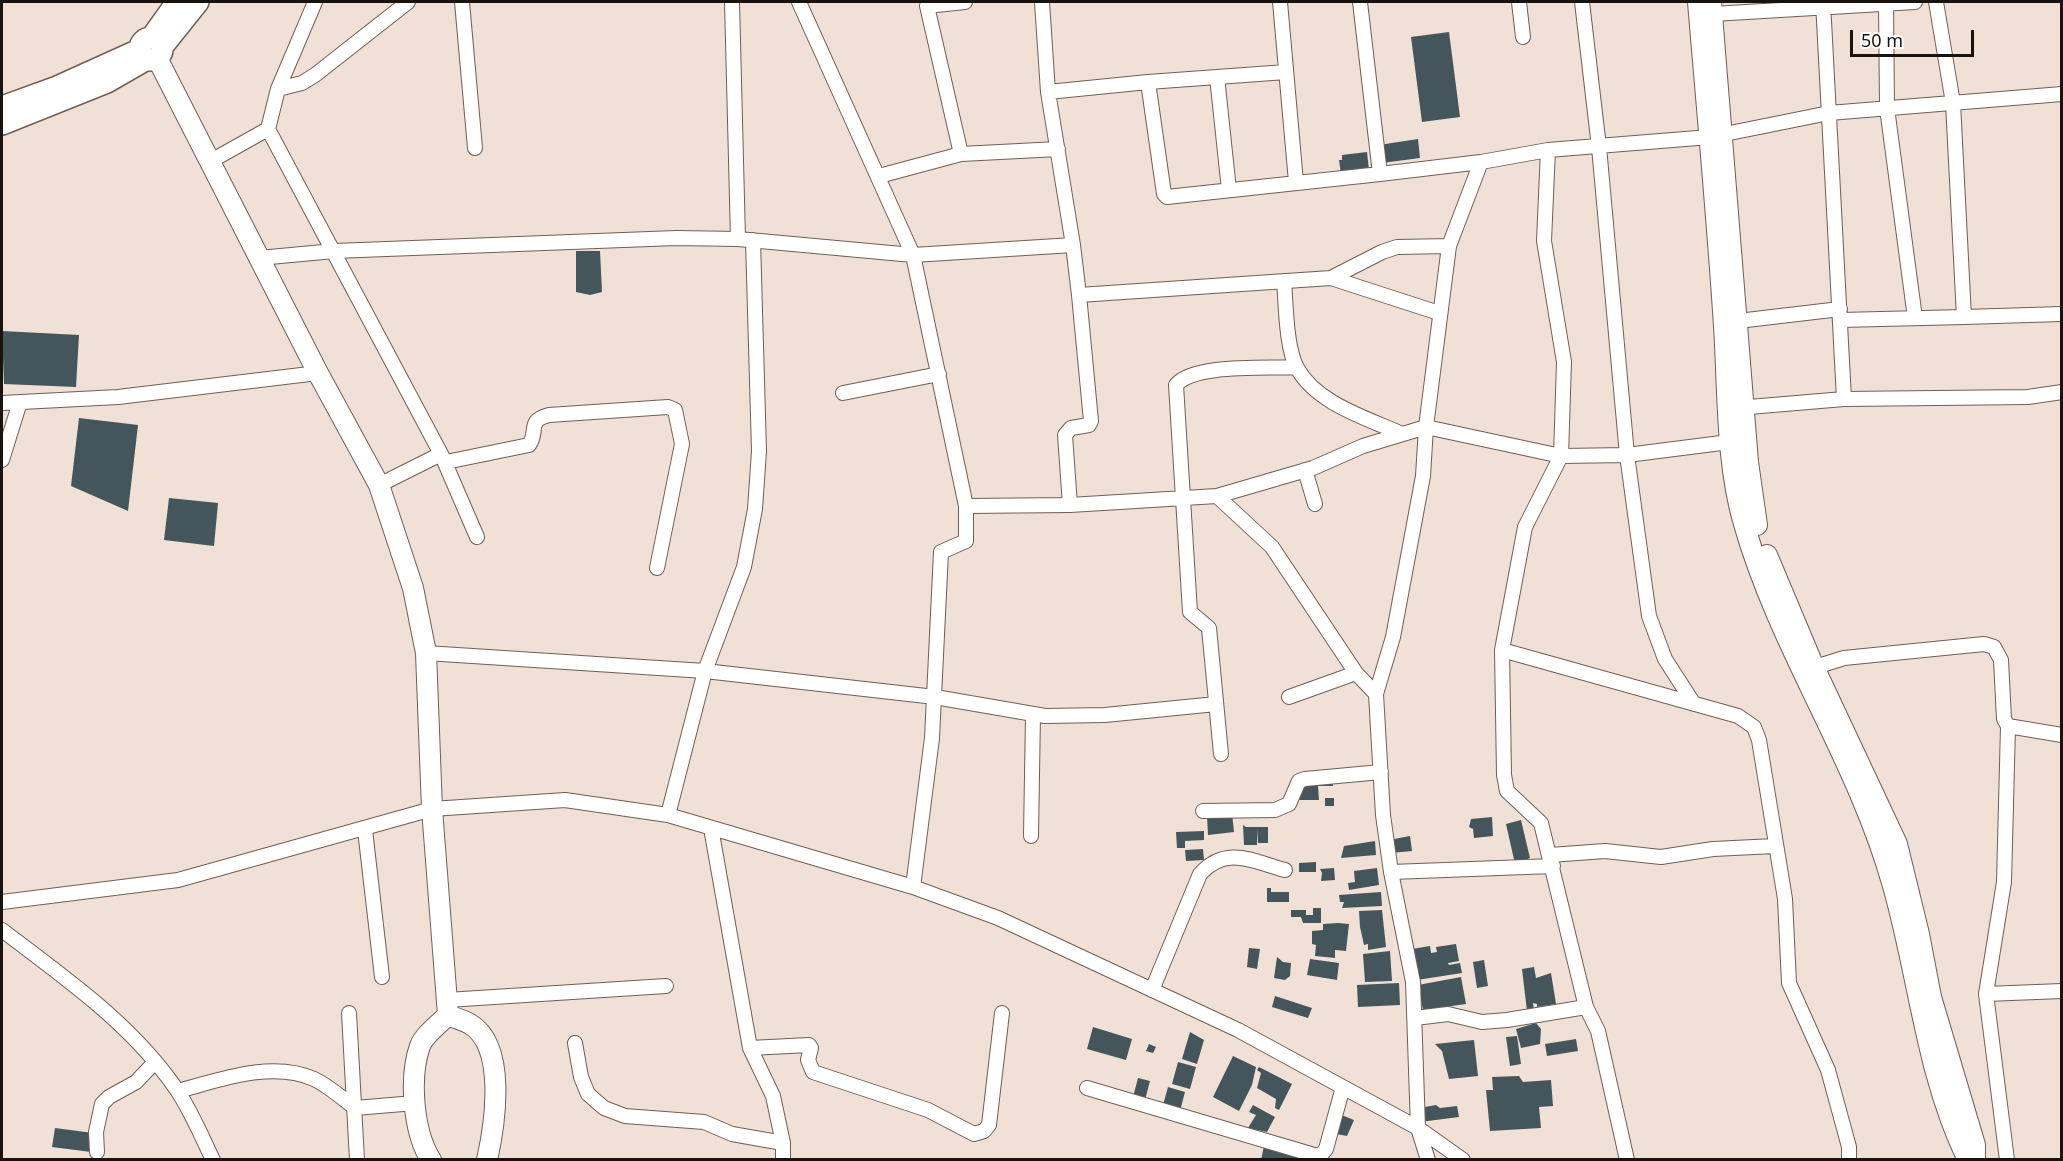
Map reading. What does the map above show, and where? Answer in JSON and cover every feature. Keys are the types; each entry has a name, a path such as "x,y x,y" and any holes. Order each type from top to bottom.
{"main road":[{"path":"2,107 152,50 177,2"},
{"path":"2,124 107,82 152,50 198,2"}],"street":[{"path":"315,2 278,88 267,129 334,250 443,458 477,537"},
{"path":"278,88 302,83 315,75 408,2"},
{"path":"462,2 475,148"},
{"path":"668,815 705,671 744,567 755,509 759,451 732,2"},
{"path":"799,2 914,255 966,506 966,541 942,552 935,697 913,887"},
{"path":"961,154 926,4 965,2"},
{"path":"1042,2 1048,92 1073,245 1091,421 1089,425 1071,428 1065,435 1070,505"},
{"path":"1280,2 1296,182"},
{"path":"1360,2 1380,174"},
{"path":"1519,2 1523,37"},
{"path":"1582,2 1599,147 1627,455 1649,616 1665,658 1694,704"},
{"path":"1915,2 1708,6 1743,522 1765,587 1897,844 1919,934 1931,997 1975,1145 1975,1160"},
{"path":"1936,2 1953,103 1964,317"},
{"path":"1886,3 1887,108 1915,318"},
{"path":"1823,4 1844,399"},
{"path":"152,50 318,373 379,485 413,588 426,653 432,810 448,1007 420,1044 416,1066 417,1125 431,1160"},
{"path":"1048,92 1286,72"},
{"path":"1217,77 1228,190"},
{"path":"1148,82 1164,194 1167,197 1481,162 1548,150 1717,136 1829,113 2061,93"},
{"path":"209,162 267,129"},
{"path":"1717,136 1738,321 1737,408"},
{"path":"879,176 961,154 1058,148"},
{"path":"1548,150 1544,241 1564,362 1561,456 1525,527 1502,650 1504,775 1507,790 1541,823 1586,1007 1598,1031 1627,1160"},
{"path":"1428,1160 1418,1128 1413,982 1391,872 1376,694 1393,637 1419,499 1439,313 1449,246 1481,162"},
{"path":"259,258 334,250 676,238 745,239 914,255 1073,245"},
{"path":"1331,278 1382,252 1397,247 1449,246"},
{"path":"1079,295 1331,278 1439,313"},
{"path":"1284,281 1290,338 1297,367 1316,390 1341,406 1402,434"},
{"path":"1738,321 1840,315 1915,318 2061,314"},
{"path":"1221,754 1209,628 1190,612 1176,385 1182,378 1201,372 1297,367"},
{"path":"2,403 118,397 318,373"},
{"path":"843,393 939,374"},
{"path":"1737,408 1844,399 2028,397 2061,392"},
{"path":"2,460 20,402"},
{"path":"379,485 443,458 528,445 532,441 534,423 539,418 549,415 668,407 675,410 682,444 657,568"},
{"path":"966,506 1070,505 1217,496 1305,470 1363,446 1426,427 1561,456 1627,455 1739,441"},
{"path":"1305,470 1315,504"},
{"path":"1217,496 1272,547 1356,673 1376,694"},
{"path":"1807,670 1844,658 1922,648 1984,644 1994,646 2001,660 2004,719 2008,726 2004,882 1986,994 2007,1160"},
{"path":"1502,650 1738,716 1754,727 1759,740 1785,899 1789,983 1828,1070 1850,1147 1849,1160"},
{"path":"426,653 705,671 935,697 1033,714 1105,715 1216,704"},
{"path":"1807,670 1866,810 1893,886 1930,1048 1959,1142 1968,1160"},
{"path":"1289,697 1356,673"},
{"path":"1031,836 1033,714"},
{"path":"2008,726 2061,735"},
{"path":"1203,811 1275,810 1289,804 1299,781 1381,772"},
{"path":"2,902 178,880 432,810 565,800 668,815 913,887 998,918 1238,1030 1418,1128 1463,1160"},
{"path":"711,828 750,1048 773,1096 783,1143 783,1160"},
{"path":"365,830 382,977"},
{"path":"1391,872 1551,861 1605,851 1661,857 1713,849 1775,846"},
{"path":"1152,990 1200,874 1211,861 1234,857 1285,870"},
{"path":"2,930 92,998 155,1062 178,1091 213,1160"},
{"path":"448,1007 666,986"},
{"path":"1986,994 2061,991"},
{"path":"448,1007 471,1025 488,1046 495,1073 496,1106 487,1160"},
{"path":"1416,1018 1448,1014 1482,1022 1499,1021 1586,1007"},
{"path":"349,1013 357,1160"},
{"path":"750,1048 809,1045 811,1048 808,1060 813,1072 928,1110 974,1134 984,1131 988,1125 1002,1013"},
{"path":"575,1042 581,1077 588,1094 604,1108 625,1116 704,1122 732,1134 783,1143"},
{"path":"98,1152 96,1132 102,1104 109,1097 136,1082 155,1062"},
{"path":"178,1091 224,1079 284,1072 315,1080 355,1108 415,1103"},
{"path":"1087,1088 1314,1155 1321,1155 1326,1149 1343,1087"}],"building":[{"path":"1449,32 1460,117 1422,122 1411,37"},
{"path":"1418,139 1420,158 1382,163 1379,145"},
{"path":"1367,152 1369,170 1341,174 1339,160 1342,160 1342,155"},
{"path":"576,251 600,251 602,292 590,295 576,292"},
{"path":"2,331 79,335 76,387 4,384"},
{"path":"79,418 138,425 128,511 71,486"},
{"path":"169,498 218,503 214,546 164,540"},
{"path":"1301,782 1333,782 1333,786 1318,786 1319,800 1298,800"},
{"path":"1325,798 1334,798 1334,806 1325,806"},
{"path":"1232,813 1234,832 1208,835 1207,816"},
{"path":"1492,817 1493,836 1474,838 1473,829 1469,827 1471,819"},
{"path":"1521,820 1530,858 1515,864 1506,824"},
{"path":"1243,825 1268,827 1268,843 1258,843 1257,829 1257,845 1244,845"},
{"path":"1204,831 1204,840 1185,841 1185,848 1177,848 1176,832"},
{"path":"1410,836 1412,851 1391,853 1389,840"},
{"path":"1375,841 1376,855 1341,858 1344,846"},
{"path":"1203,849 1204,860 1186,861 1185,850"},
{"path":"1316,862 1316,872 1299,872 1299,863"},
{"path":"1334,868 1335,880 1321,881 1320,869"},
{"path":"1377,868 1379,885 1349,890 1348,883 1355,882 1354,871"},
{"path":"1267,888 1271,888 1271,892 1289,892 1289,902 1267,902"},
{"path":"1381,892 1382,906 1342,908 1344,902 1340,902 1339,895"},
{"path":"1313,908 1321,908 1321,923 1303,923 1301,917 1291,917 1291,910 1306,910 1306,915 1313,915"},
{"path":"1382,910 1386,947 1368,950 1368,944 1364,945 1359,911"},
{"path":"1323,924 1349,924 1346,951 1335,950 1335,958 1315,956 1316,945 1312,944 1312,931 1323,930"},
{"path":"1456,944 1459,961 1448,963 1449,965 1460,963 1462,973 1417,980 1412,949 1430,946 1431,953 1437,952 1436,947"},
{"path":"1249,948 1260,949 1257,969 1247,967"},
{"path":"1390,951 1392,981 1365,982 1363,954"},
{"path":"1277,957 1283,962 1291,963 1290,976 1285,980 1274,978"},
{"path":"1310,959 1339,963 1337,980 1307,975"},
{"path":"1484,960 1488,986 1477,988 1473,962"},
{"path":"1534,967 1536,978 1551,973 1556,1004 1537,1007 1537,1004 1533,1003 1534,1010 1527,1011 1522,969"},
{"path":"1461,977 1466,1004 1423,1010 1418,985"},
{"path":"1399,983 1400,1005 1358,1007 1357,985"},
{"path":"1275,996 1312,1008 1308,1018 1272,1007"},
{"path":"1536,1023 1541,1029 1540,1044 1521,1048 1516,1029"},
{"path":"1093,1027 1132,1039 1126,1060 1087,1049"},
{"path":"1190,1032 1204,1040 1197,1064 1182,1059"},
{"path":"1517,1036 1521,1064 1510,1066 1506,1037"},
{"path":"1576,1039 1578,1051 1547,1056 1545,1044"},
{"path":"1474,1040 1478,1076 1449,1079 1442,1051 1435,1044"},
{"path":"1149,1044 1156,1047 1153,1053 1146,1051"},
{"path":"1233,1056 1256,1067 1252,1085 1239,1111 1213,1097"},
{"path":"1178,1062 1196,1067 1190,1089 1172,1084"},
{"path":"1259,1067 1292,1084 1279,1110 1275,1108 1276,1099 1257,1088 1261,1073 1257,1070"},
{"path":"1519,1076 1523,1082 1551,1080 1553,1106 1539,1107 1541,1128 1490,1131 1486,1090 1493,1090 1492,1077"},
{"path":"1138,1078 1150,1081 1145,1100 1133,1097"},
{"path":"1168,1087 1185,1092 1180,1111 1163,1105"},
{"path":"1253,1105 1275,1117 1267,1132 1248,1128 1256,1115 1249,1112"},
{"path":"1436,1105 1440,1108 1457,1106 1459,1117 1420,1122 1419,1108"},
{"path":"1339,1114 1354,1120 1347,1136 1331,1133"},
{"path":"55,1128 93,1133 91,1152 52,1147"},
{"path":"1264,1146 1320,1160 1261,1160"}]}
